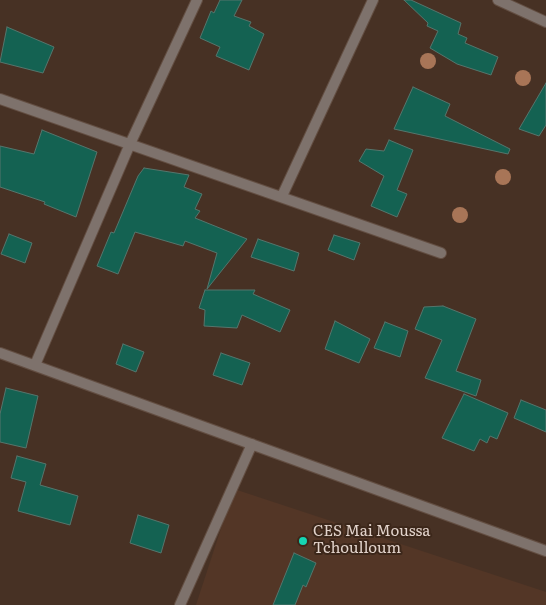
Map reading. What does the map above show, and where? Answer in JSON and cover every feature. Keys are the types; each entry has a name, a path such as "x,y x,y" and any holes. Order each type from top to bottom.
{"street":[{"path":"35,366 130,144 198,0"},
{"path":"282,196 373,0"},
{"path":"498,0 546,22"},
{"path":"0,99 441,253"},
{"path":"0,353 546,551"},
{"path":"180,605 252,444"}],"shaded area":[{"name":"CES Mai Moussa Tchoulloum","path":"234,489 546,592 546,605 196,605"}],"building":[{"path":"220,0 242,0 234,16 251,22 249,26 264,34 249,70 216,56 220,47 200,38 211,11 214,13"},
{"path":"404,0 411,0 461,23 458,34 467,38 465,43 498,57 491,75 457,64 430,48 438,31 427,26 428,23"},
{"path":"7,27 54,47 43,73 0,62"},
{"path":"546,83 546,125 539,136 519,129"},
{"path":"413,87 450,104 445,116 510,149 508,154 394,129"},
{"path":"42,130 97,152 76,217 44,204 45,202 0,187 0,146 34,154"},
{"path":"389,140 413,150 397,190 407,194 397,217 371,206 384,176 359,161 366,149 384,151"},
{"path":"144,168 189,175 184,187 202,194 195,209 200,211 195,218 247,239 207,289 217,253 185,241 183,246 135,232 118,274 97,266 111,232 114,233 138,176"},
{"path":"9,234 32,243 25,263 1,254"},
{"path":"334,235 360,243 354,260 328,250"},
{"path":"258,239 299,253 294,271 251,257"},
{"path":"205,290 255,290 253,294 290,310 280,332 242,315 237,328 204,326 205,310 199,308"},
{"path":"443,306 476,319 456,371 481,380 476,396 425,378 442,340 415,329 424,307"},
{"path":"335,321 370,339 359,363 325,349"},
{"path":"385,322 408,331 400,357 374,348"},
{"path":"123,344 144,352 136,372 116,364"},
{"path":"221,353 250,363 242,385 213,375"},
{"path":"6,388 38,396 26,448 0,442 0,414"},
{"path":"464,394 508,413 497,439 490,436 487,443 480,439 474,451 442,438"},
{"path":"521,400 546,410 546,432 514,418"},
{"path":"17,456 46,464 40,485 78,496 70,525 18,511 26,482 11,478"},
{"path":"138,515 169,525 161,553 130,543"},
{"path":"294,553 316,563 306,587 303,585 295,605 273,605"}],"place":[{"name":"CES Mai Moussa Tchoulloum","path":"303,541"}]}
